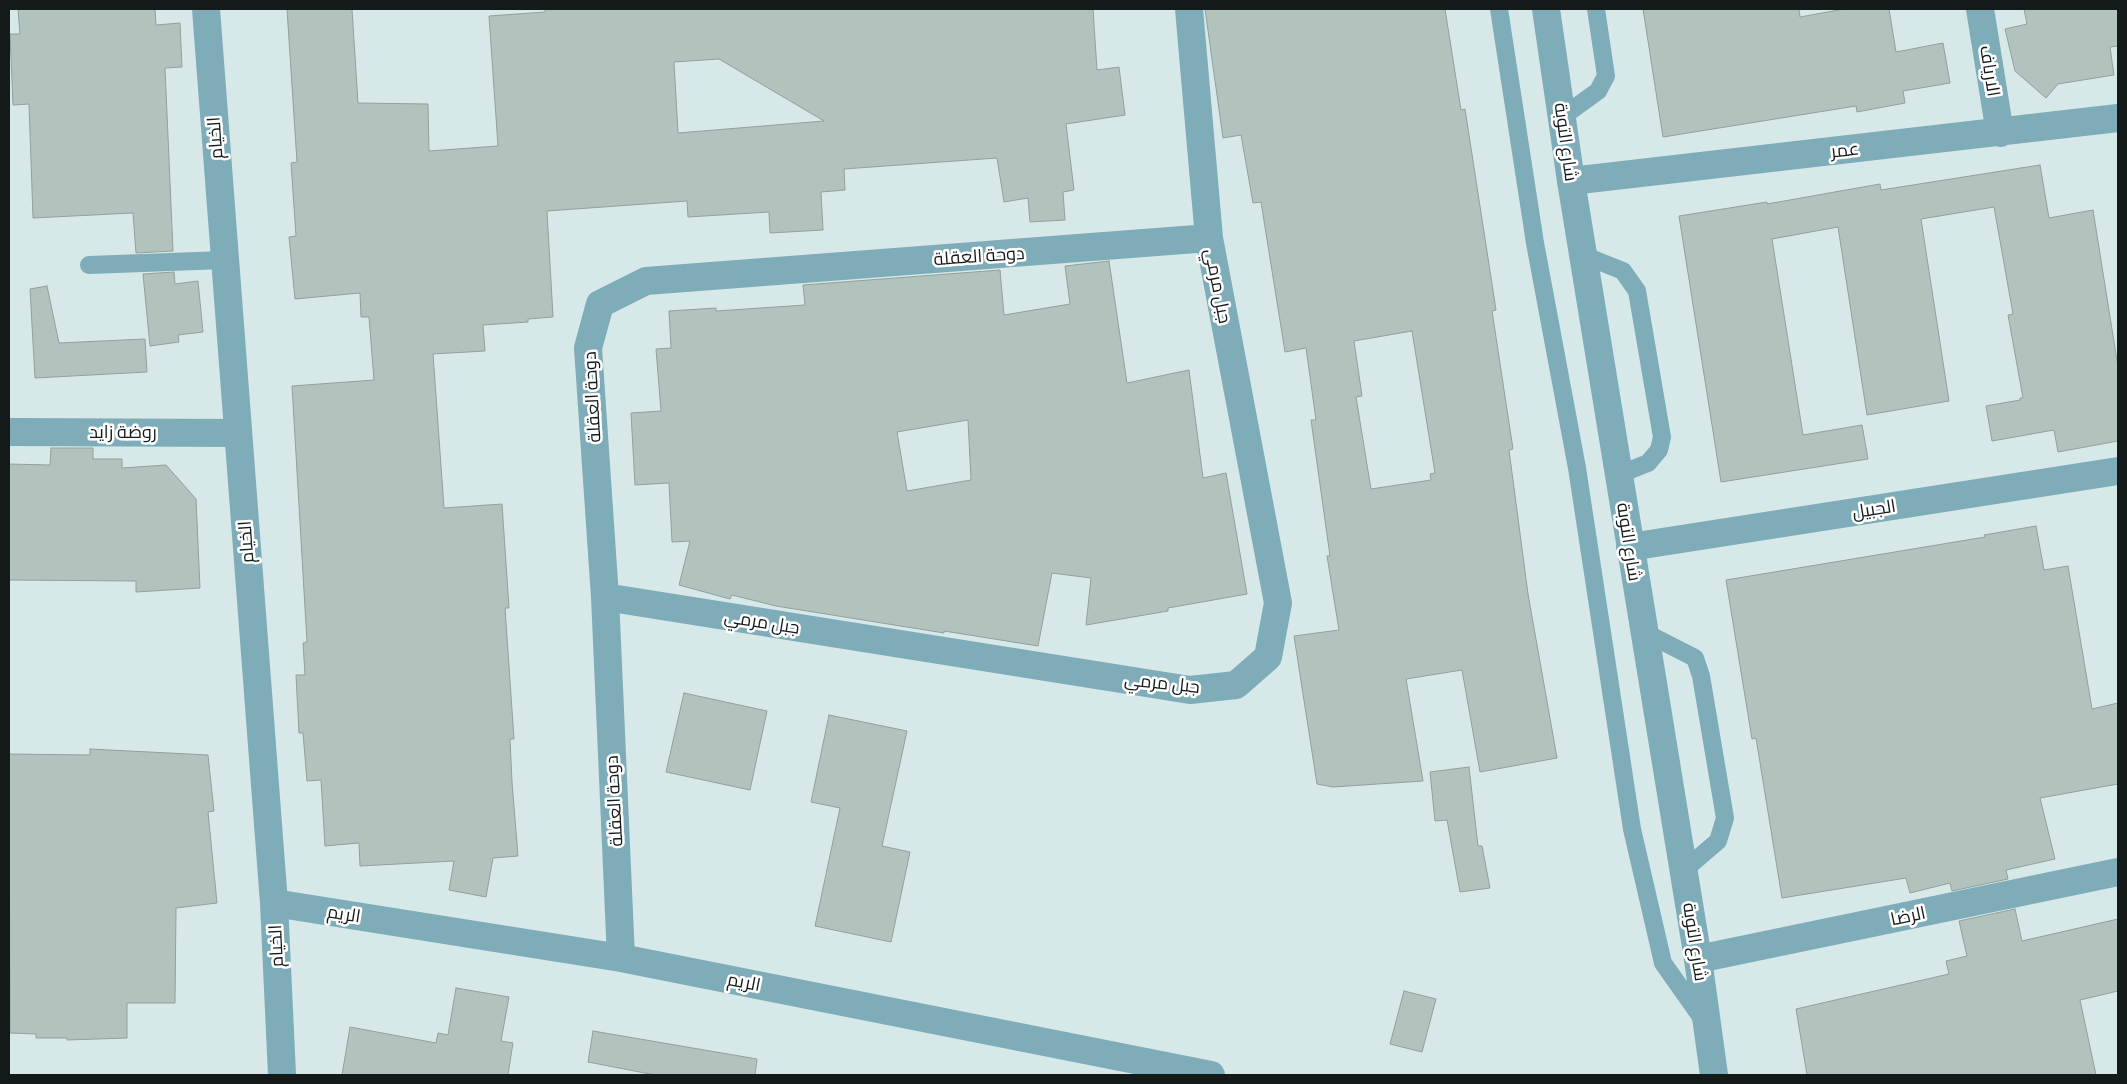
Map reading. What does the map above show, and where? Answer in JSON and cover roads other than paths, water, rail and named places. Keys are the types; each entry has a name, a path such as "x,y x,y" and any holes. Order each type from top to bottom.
{"street":[{"name":"الخيام","path":"206,9 274,903 282,1075"},
{"name":"جبل مرمي","path":"604,597 1190,690 1236,685 1268,657 1278,603 1210,238 1189,9"},
{"name":"شارع التوبة","path":"1546,9 1571,181 1618,475 1708,1026 1719,1072"},
{"name":"الارياف","path":"1980,9 2000,133"},
{"name":"عمر","path":"1571,181 2118,118"},
{"name":"دوحة العقلة","path":"621,958 604,597 588,348 600,304 646,281 1210,238"},
{"name":"روضة زايد","path":"9,432 237,433"},
{"name":"الجبيل","path":"1630,547 2118,471"},
{"name":"الرضا","path":"1698,959 2118,872"},
{"name":"الريم","path":"274,903 621,958 1211,1075"}],"lane":[{"path":"1500,9 1535,243 1577,468 1632,829 1663,964 1708,1026"},
{"path":"1562,117 1598,91 1606,76 1596,9"},
{"path":"1583,255 1623,271 1637,291 1662,437 1658,450 1648,463 1618,475"},
{"path":"89,265 224,260"},
{"path":"1644,632 1695,658 1701,676 1725,818 1718,841 1683,871"}]}
